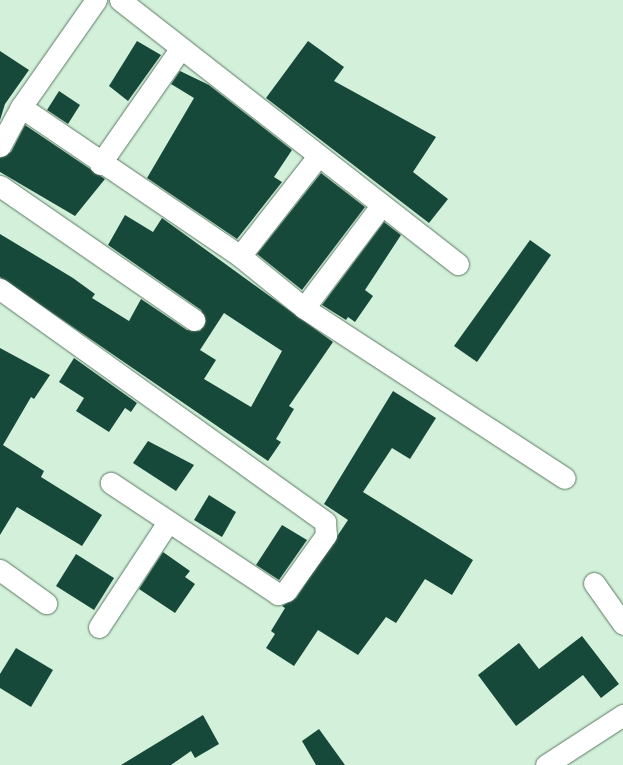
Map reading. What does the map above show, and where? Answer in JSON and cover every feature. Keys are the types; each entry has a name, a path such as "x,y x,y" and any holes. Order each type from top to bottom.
{"street":[{"path":"0,146 21,107 96,0"},
{"path":"120,0 381,206 458,264"},
{"path":"100,164 181,48"},
{"path":"21,107 100,164 240,256 304,308 566,478"},
{"path":"240,256 318,156"},
{"path":"0,186 194,320"},
{"path":"304,308 381,206"},
{"path":"0,289 326,522 328,528 286,591 278,594 111,483"},
{"path":"99,628 168,522"},
{"path":"3,580 46,603"},
{"path":"594,583 623,624"},
{"path":"546,765 623,715"}],"building":[{"path":"137,41 161,55 128,101 109,86"},
{"path":"308,41 344,67 334,81 436,137 413,172 448,199 429,223 266,98"},
{"path":"0,51 29,70 5,104 0,120"},
{"path":"180,71 209,85 292,150 274,177 282,182 237,239 147,178 194,98 171,84"},
{"path":"59,91 80,105 68,124 47,110"},
{"path":"25,125 105,179 75,216 0,172 0,158 11,152"},
{"path":"321,173 365,207 302,290 257,254"},
{"path":"125,215 153,232 162,218 333,342 289,406 294,409 276,439 281,442 268,461 0,277 0,234 73,278 95,294 92,298 129,321 141,299 187,330 200,331 206,321 201,310 108,245","holes":["224,313 282,351 251,407 204,379 216,360 200,350"]},
{"path":"384,222 401,235 365,290 373,296 355,322 348,317 346,320 322,305"},
{"path":"530,240 551,255 477,362 454,346"},
{"path":"0,348 50,375 34,399 31,397 3,445 44,471 41,477 102,515 82,546 17,507 0,535"},
{"path":"74,358 137,403 131,412 125,408 109,432 76,411 84,398 59,382"},
{"path":"393,391 436,418 410,459 392,448 363,492 473,560 452,595 425,579 396,623 386,617 358,655 318,630 294,666 266,648 275,634 271,631 285,608 282,606 296,598 348,520 324,504"},
{"path":"148,441 194,465 176,491 133,463"},
{"path":"209,495 236,512 222,537 194,520"},
{"path":"282,525 307,540 279,580 256,565"},
{"path":"163,552 190,571 185,577 195,584 175,613 139,589"},
{"path":"76,554 114,578 94,610 56,586"},
{"path":"582,636 619,684 601,698 583,675 516,726 478,675 519,643 539,669"},
{"path":"16,648 53,670 31,707 0,688 0,674"},
{"path":"203,715 219,744 195,758 191,751 171,765 121,765"},
{"path":"319,729 345,765 316,765 302,741"}]}
